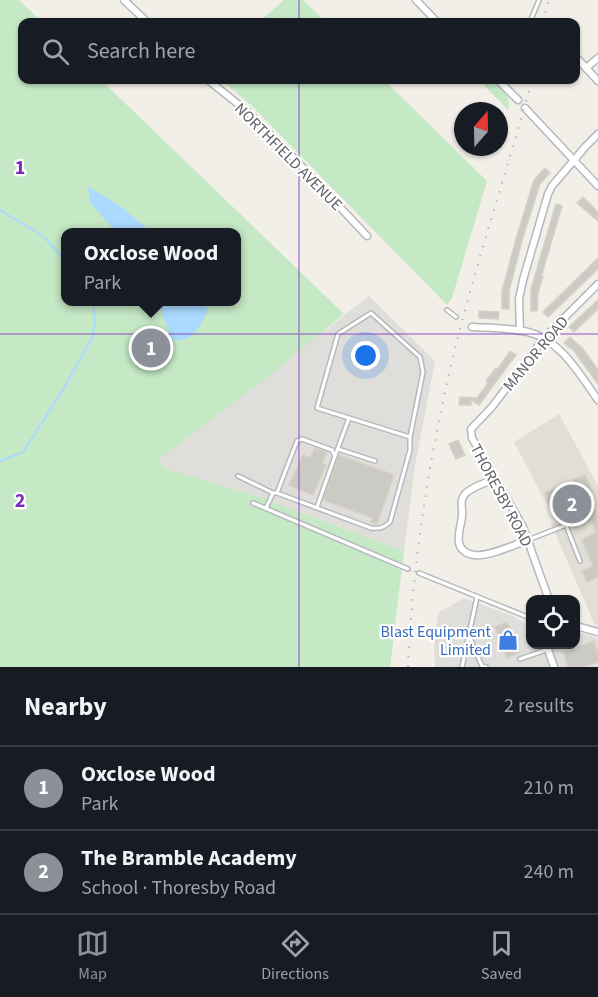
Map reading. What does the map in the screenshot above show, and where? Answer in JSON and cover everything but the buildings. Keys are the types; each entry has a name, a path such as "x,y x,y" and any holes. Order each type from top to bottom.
{"street":[{"path":"124,0 143,18"},
{"path":"416,0 433,18"},
{"path":"586,68 598,58"},
{"path":"580,61 598,81"},
{"name":"NORTHFIELD AVENUE","path":"213,84 270,133 367,236"},
{"path":"504,84 518,100"},
{"path":"525,108 598,186"},
{"path":"520,331 519,299 548,194 552,186 598,134"},
{"name":"MANOR ROAD","path":"474,424 492,407 544,338 598,284"},
{"path":"472,327 520,331 544,338 574,366 598,400"},
{"name":"THORESBY ROAD","path":"474,424 471,429 472,438 523,527 547,595"},
{"path":"494,479 466,492 461,501 462,515 457,535 461,548 471,554 482,555 528,540"},
{"path":"580,627 598,632"},
{"path":"548,649 554,667"}],"lane":[{"path":"532,18 539,0"},
{"path":"447,310 456,317"},
{"path":"238,476 275,493 370,528 378,529 390,522 408,460 423,364 420,357 371,313 338,334 317,408 410,437"},
{"path":"465,322 472,327"},
{"path":"317,507 349,418"},
{"path":"266,508 275,493 298,439 332,450 335,456"},
{"path":"338,449 375,461"},
{"path":"253,503 408,569"},
{"path":"528,540 566,525 580,561"},
{"path":"419,573 526,616"},
{"path":"462,667 477,597"},
{"path":"468,634 482,667"},
{"path":"520,659 542,649"}],"shaded area":[{"path":"369,296 435,361 415,466 404,551 260,497 167,469 160,463 160,459"},
{"path":"559,414 598,486 598,625 595,625 551,524 556,522 514,442"},
{"path":"464,598 513,616 526,623 526,649 580,649 580,633 598,638 598,667 435,667 434,639 439,612"}],"green space":[{"path":"0,0 19,0 38,18 18,18 18,84 105,84 344,314 279,368 160,459 160,463 167,469 260,497 404,551 390,667 0,667"},
{"path":"284,0 303,0 322,18 264,18"},
{"path":"226,84 388,84 454,149 454,156 462,156 487,181 452,298 447,305 251,105"},
{"path":"483,84 498,84 508,96 509,104 508,110 508,102 500,102"}],"water":[{"path":"88,187 120,206 147,228 113,228 90,202"},
{"path":"161,306 205,306 208,311 194,333 186,339 179,340 172,340"}],"waterway":[{"path":"0,210 43,236 61,256"},
{"path":"0,461 23,452 64,388 92,338 95,323 93,306"}],"railway":[{"path":"544,18 549,0"},
{"path":"408,667 421,526 446,387 476,271 531,84"}],"place":[{"name":"Oxclose Wood","path":"151,348"},
{"name":"The Bramble Academy","path":"572,504"},
{"name":"Blast Equipment Limited","path":"508,640"}]}
